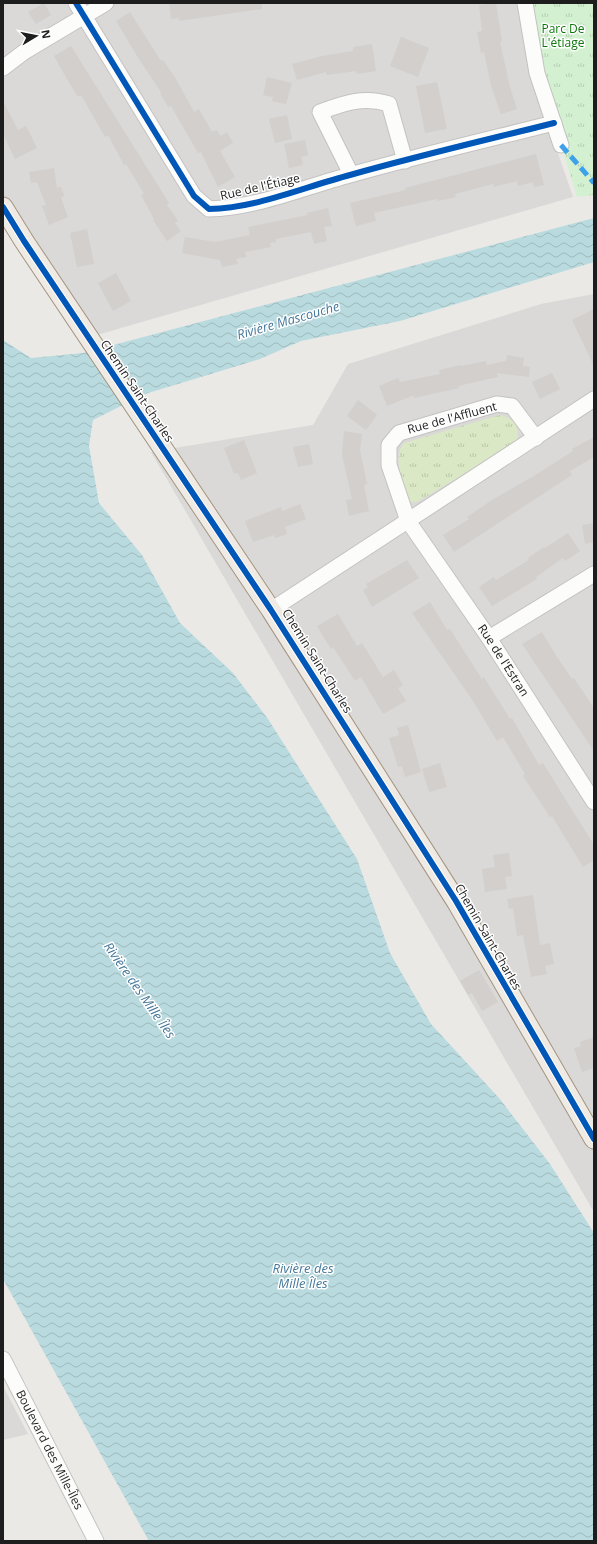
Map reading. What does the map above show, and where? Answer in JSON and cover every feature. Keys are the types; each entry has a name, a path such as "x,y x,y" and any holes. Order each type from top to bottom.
{"main road":[{"name":"Chemin Saint-Charles","path":"3,207 81,327 271,610 456,901 551,1068 594,1139"}],"street":[{"name":"Rue de l'Étiage","path":"76,3 194,196 209,209 224,208 263,200 351,174 554,123"},
{"path":"3,68 24,52 106,3"},
{"path":"525,3 537,73 561,145"},
{"path":"351,174 320,112 341,104 374,100 389,104 405,161"},
{"path":"271,610 594,399"},
{"name":"Rue de l'Affluent","path":"408,521 389,464 388,445 398,433 497,404 512,406 536,438"},
{"name":"Rue de l'Estran","path":"408,521 489,638 594,802"},
{"path":"489,638 594,574"},
{"name":"Boulevard des Mille-Îles","path":"3,1359 96,1541"}],"shaded area":[{"path":"3,3 523,3 549,127 573,197 90,337 3,205"},
{"path":"594,294 594,1212 151,452 313,425 348,364 541,304"},
{"path":"3,1386 28,1434 3,1440"}],"green space":[{"name":"Parc De L'étiage","path":"525,3 594,3 594,195 577,197 561,145"},
{"path":"500,415 505,416 515,424 518,432 517,442 417,502 410,502 407,499 401,478 399,463 399,455 404,443"}],"water":[{"name":"Rivière des Mille Îles","path":"594,218 594,262 400,321 301,341 260,359 145,394 93,420 89,446 99,503 142,555 180,623 233,673 268,719 357,859 390,953 431,1024 499,1098 550,1164 594,1233 594,1541 149,1541 3,1279 3,340 31,358 83,353"}],"building":[{"path":"44,3 51,15 36,24 28,12"},
{"path":"169,3 262,3 262,9 179,21 179,18 171,19"},
{"path":"496,3 502,42 500,42 510,87 517,109 501,114 491,86 484,52 481,53 477,32 482,31 479,5"},
{"path":"130,12 161,61 163,60 176,79 194,112 199,109 212,132 217,130 221,136 227,132 233,143 220,151 235,177 218,187 201,152 198,153 171,106 168,107 160,93 161,92 116,21"},
{"path":"401,37 429,48 418,77 390,66"},
{"path":"372,44 376,71 357,74 356,71 327,75 326,72 297,80 292,64 322,56 353,51 353,47"},
{"path":"71,46 169,203 167,205 178,221 175,223 181,231 167,241 153,220 154,219 141,195 144,194 126,164 124,165 108,135 105,137 81,95 78,97 54,56"},
{"path":"267,77 292,83 286,104 272,101 273,97 263,95"},
{"path":"437,82 447,129 425,133 416,86"},
{"path":"3,101 18,130 26,126 37,148 15,159 3,134"},
{"path":"287,115 292,139 275,143 269,119"},
{"path":"305,140 308,155 301,157 303,165 289,168 284,144"},
{"path":"536,154 544,185 534,187 533,182 518,186 517,181 494,187 493,184 455,194 456,197 438,201 437,199 374,213 376,221 356,226 350,203 406,190 405,188"},
{"path":"54,168 57,188 61,187 64,196 61,198 68,217 49,225 42,206 46,205 37,182 31,183 29,172"},
{"path":"328,208 332,226 324,227 327,241 314,244 311,232 276,239 276,242 270,243 271,247 245,252 246,257 236,259 238,264 222,267 220,260 182,253 185,237 215,242 250,235 248,227 308,215 307,213"},
{"path":"87,229 94,264 77,267 70,233"},
{"path":"116,273 131,301 113,311 98,283"},
{"path":"594,309 594,366 572,320"},
{"path":"507,355 524,358 523,366 530,367 529,377 497,373 498,377 458,386 459,388 414,398 414,395 387,406 379,386 398,378 400,382 440,374 439,370 461,365 486,361 487,365 506,361"},
{"path":"552,373 560,389 540,399 532,382"},
{"path":"358,400 377,415 366,430 347,416"},
{"path":"344,431 362,434 360,450 367,484 364,485 369,511 349,516 346,500 352,499 342,455"},
{"path":"594,437 594,457 570,471 572,475 454,552 443,535 469,519 467,517 492,500 534,476 573,451 572,449"},
{"path":"244,440 257,473 241,480 238,473 234,474 224,448"},
{"path":"309,444 313,464 298,467 293,447"},
{"path":"300,504 306,519 285,527 287,534 275,538 274,535 253,542 245,521 281,507 282,511"},
{"path":"594,523 594,542 585,544 582,525"},
{"path":"568,533 580,551 565,561 563,558 536,577 537,579 492,606 479,587 494,577 496,580 529,560 528,558"},
{"path":"407,560 419,578 372,607 363,590 368,587 366,584"},
{"path":"430,602 447,630 450,629 482,679 484,677 510,719 512,718 539,765 543,763 594,845 594,860 583,867 552,816 550,817 523,776 525,774 503,737 497,741 473,701 412,613"},
{"path":"338,614 357,646 362,643 383,677 394,670 403,685 398,688 406,701 383,714 361,677 355,681 333,647 331,649 317,626"},
{"path":"542,632 572,679 574,678 594,708 594,751 522,644"},
{"path":"408,725 421,772 405,777 402,766 398,767 389,738 399,735 397,728"},
{"path":"440,763 447,787 429,792 422,769"},
{"path":"509,853 512,876 505,877 507,889 485,892 482,869 495,867 493,855"},
{"path":"533,895 540,945 550,943 554,964 545,966 547,974 531,977 523,935 517,936 513,908 509,909 507,899"},
{"path":"479,970 498,1002 482,1011 472,993 468,995 460,981"},
{"path":"594,1037 594,1068 582,1072 574,1048 581,1046 580,1042"}],"marked path":[{"path":"561,145 594,183"}],"cycle path":[{"path":"76,3 194,196 209,209 227,208 263,201 375,168 554,123"},
{"path":"3,207 24,241 271,610 456,901 594,1139"}],"water label":[{"name":"Rivière Mascouche","path":"288,320"}]}
